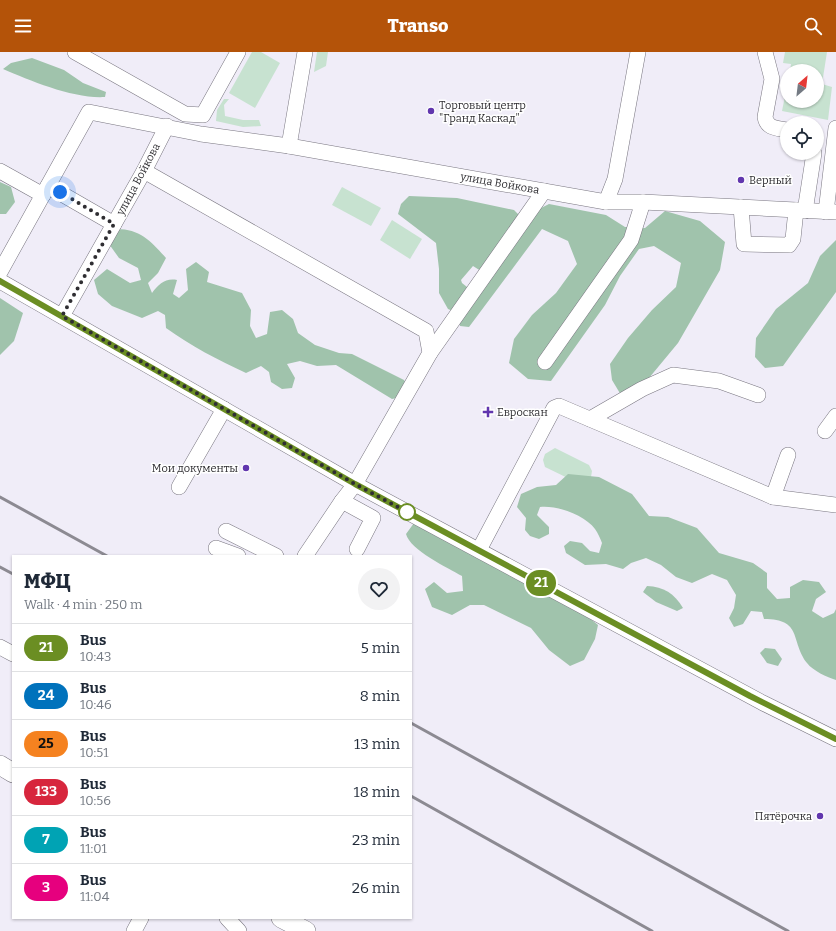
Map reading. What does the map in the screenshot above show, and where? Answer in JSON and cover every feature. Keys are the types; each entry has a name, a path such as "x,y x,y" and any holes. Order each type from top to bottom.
{"main road":[{"path":"0,765 12,771"},
{"path":"283,919 306,931"}],"street":[{"path":"75,52 185,114 203,115 238,52"},
{"path":"289,146 305,52"},
{"path":"606,202 615,178 638,52"},
{"path":"765,52 772,79 765,117 766,123 771,127 780,129"},
{"name":"улица Войкова","path":"0,272 89,112 167,126 201,134 289,146 606,202 643,202 831,212"},
{"name":"улица Войкова","path":"62,316 144,171 167,126"},
{"path":"831,212 836,128"},
{"path":"741,207 744,244 789,245 793,239 812,160"},
{"path":"0,171 114,224"},
{"path":"144,171 426,331 430,352"},
{"path":"307,555 355,484 430,352 544,191"},
{"path":"545,362 631,240 643,202"},
{"path":"0,281 355,484 764,703 836,739"},
{"path":"590,419 642,389 673,375 719,381 758,396"},
{"path":"479,550 554,408 559,406 772,497 836,505"},
{"path":"179,487 224,409"},
{"path":"824,431 836,416"},
{"path":"772,497 788,455"},
{"path":"342,501 373,518 356,549"},
{"path":"226,530 274,555"},
{"path":"216,548 235,555"},
{"path":"0,647 12,653"},
{"path":"134,931 140,919"},
{"path":"228,919 239,931"}],"green space":[{"path":"252,52 261,52 280,63 255,108 229,93"},
{"path":"317,52 328,52 326,66 314,72"},
{"path":"785,52 827,52 824,71 824,64 783,63"},
{"path":"32,58 64,70 83,83 106,92 105,97 93,97 66,92 39,84 3,69 11,63"},
{"path":"824,85 832,87 828,120 824,119 824,116 808,116 782,111 783,108 824,108"},
{"path":"224,99 229,99 224,105 225,116 243,120 259,120 261,126 243,127 216,121 217,110"},
{"path":"0,182 11,187 15,202 6,214 0,214"},
{"path":"342,187 381,208 371,226 332,205"},
{"path":"409,196 457,198 514,210 521,217 484,273 473,266 461,280 462,283 472,291 455,312 448,309 439,293 439,269 436,243 398,214 401,204"},
{"path":"549,204 606,215 625,227 645,228 665,211 700,221 725,242 720,270 678,343 649,378 621,395 612,380 610,364 628,338 652,310 676,287 681,263 654,246 639,249 620,276 605,305 551,381 528,379 509,363 514,339 532,315 556,293 577,264 568,241 542,229 469,327 460,326 458,316 535,211"},
{"path":"392,220 422,239 410,259 380,240"},
{"path":"117,229 132,231 139,234 156,247 166,258 158,273 148,283 152,293 163,282 177,280 173,294 179,298 188,290 186,269 196,262 209,272 207,282 242,293 251,310 250,326 256,338 267,334 270,312 282,310 293,319 298,333 315,345 339,353 352,354 404,380 408,387 401,397 392,399 336,365 317,366 300,361 287,364 295,378 292,388 282,389 271,382 269,372 261,366 246,373 185,341 166,328 165,315 158,311 142,318 112,306 98,294 94,280 107,269 130,283 141,280 138,268 119,258 109,244"},
{"path":"836,240 836,292 783,366 765,368 755,357 756,338 776,309 808,283 820,256"},
{"path":"0,298 23,313 14,341 0,355"},
{"path":"555,448 589,465 592,471 591,477 580,484 545,467 543,460 545,454"},
{"path":"568,474 599,477 632,494 649,516 668,517 697,528 719,553 753,563 767,573 767,588 777,599 790,598 790,587 803,580 819,582 826,592 816,599 812,611 823,618 834,613 836,609 836,680 813,669 807,663 802,655 794,633 785,623 776,620 764,619 762,612 751,611 743,624 734,627 729,618 734,608 736,595 727,580 712,574 692,583 676,577 661,565 646,558 631,563 623,569 606,564 585,565 566,553 564,546 570,541 582,543 590,551 599,553 602,543 595,529 590,524 577,515 562,509 540,507 537,515 549,527 549,534 539,539 530,536 525,530 526,518 517,507 521,494 537,487 556,485"},
{"path":"414,523 576,607 598,625 595,639 584,660 570,666 549,650 531,628 484,605 470,605 452,615 432,607 425,589 434,582 447,593 463,591 462,576 430,558 414,546 406,534"},
{"path":"647,586 663,589 668,592 676,598 683,608 677,611 656,602 643,592"},
{"path":"765,648 775,649 782,659 778,666 767,663 760,653"}],"railway":[{"path":"0,497 105,555"},
{"path":"0,567 12,573"},
{"path":"412,724 788,931"},
{"path":"412,797 652,931"}],"bus line":[{"name":"21","path":"0,281 355,484 750,696 836,739"}],"place":[{"name":"Торговый центр \"Гранд Каскад\"","path":"431,111"},
{"name":"Верный","path":"741,180"},
{"name":"Евроскан","path":"488,412"},
{"name":"Мои документы","path":"246,468"},
{"name":"Пятёрочка","path":"820,816"}],"route":[{"path":"60,192 114,224 62,316 355,484 409,513 407,512"}]}
